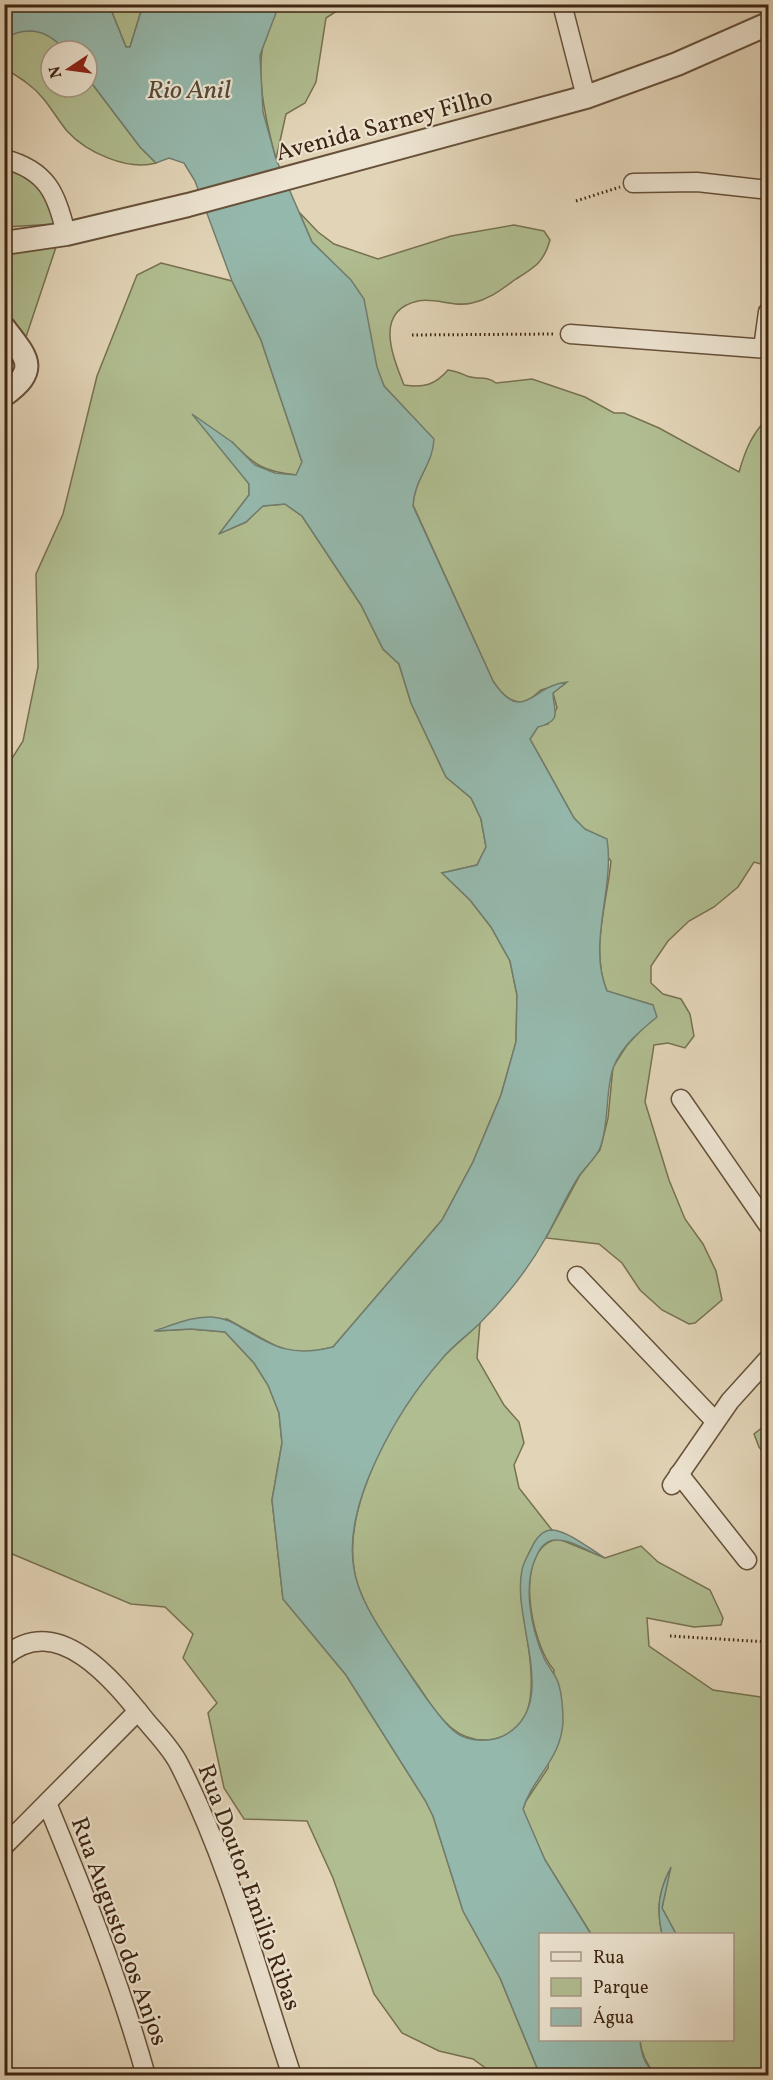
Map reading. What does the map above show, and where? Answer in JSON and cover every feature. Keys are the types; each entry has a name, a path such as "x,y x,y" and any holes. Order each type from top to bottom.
{"street":[{"path":"561,4 586,97"},
{"name":"Avenida Sarney Filho","path":"4,243 66,234 188,205 586,97 677,64 768,24"},
{"path":"4,159 24,165 45,181 56,196 66,234"},
{"path":"633,183 697,182 768,190"},
{"path":"570,334 766,349 768,312"},
{"path":"4,328 25,355 28,365 25,376 10,391"},
{"path":"4,347 18,368 10,391"},
{"path":"681,1100 768,1225"},
{"path":"577,1276 715,1421"},
{"path":"747,1560 675,1479 715,1421 768,1359"},
{"name":"Rua Doutor Emilio Ribas","path":"4,1658 20,1645 33,1641 52,1642 70,1648 95,1664 178,1760 200,1808 229,1885 292,2076"},
{"path":"4,1846 138,1711"},
{"name":"Rua Augusto dos Anjos","path":"47,1803 92,1913 131,2024 146,2076"}],"path":[{"path":"576,201 633,183"},
{"path":"412,335 570,334"},
{"path":"670,1636 768,1642"}],"green space":[{"path":"426,4 406,10 377,5"},
{"path":"109,5 143,5 130,47 126,47"},
{"path":"279,5 346,5 326,18 316,82 305,103 286,114 276,159 263,101 261,60 269,22"},
{"path":"39,30 54,39 39,39 39,94 5,69 4,38 18,31"},
{"path":"99,93 140,147 156,163 145,165 120,162 85,146 67,131 44,100 99,99"},
{"path":"4,168 25,175 40,187 50,203 55,224 5,227"},
{"path":"299,212 318,232 334,244 378,259 451,236 514,225 544,231 550,240 545,254 538,263 490,296 465,304 431,300 418,301 404,306 395,314 390,336 395,361 404,385 429,384 448,370 471,377 489,379 496,383 532,379 585,397 614,413 624,413 659,428 739,472 750,443 768,418 768,866 754,862 738,887 714,907 689,921 668,941 651,966 651,983 663,994 681,999 690,1014 694,1036 685,1048 668,1043 654,1045 645,1102 669,1180 685,1219 703,1244 716,1271 722,1300 695,1323 689,1324 662,1310 640,1290 622,1263 599,1244 546,1238 580,1175 600,1150 608,1118 613,1067 627,1045 644,1027 653,1005 607,991 602,975 600,943 611,861 574,818 530,739 538,726 548,724 557,708 553,693 566,683 541,690 526,703 506,697 493,681 413,505 417,487 430,457 433,439 384,386 330,260 312,242"},
{"path":"58,241 26,337 5,309 5,250"},
{"path":"161,263 232,281 261,340 302,462 297,475 276,472 254,462 232,442 229,456 249,484 249,495 220,533 246,522 262,506 285,504 302,516 361,605 383,649 399,664 411,703 446,777 471,798 481,819 486,847 477,865 442,873 470,900 491,927 510,961 517,995 516,1042 501,1095 473,1162 442,1220 333,1347 308,1353 281,1349 227,1319 175,1324 157,1331 191,1329 225,1332 254,1363 268,1385 279,1413 282,1443 272,1500 283,1599 346,1675 425,1800 433,1816 463,1911 500,1978 540,2075 495,2075 473,2059 439,2051 402,2033 374,1994 333,1878 307,1821 244,1819 224,1788 208,1713 217,1703 183,1658 193,1634 165,1607 131,1604 5,1551 4,771 23,741 38,667 36,574 63,514 97,376 137,275"},
{"path":"480,1323 477,1358 504,1405 519,1422 524,1443 514,1465 519,1488 552,1530 541,1535 534,1543 522,1577 521,1594 531,1677 530,1699 525,1717 513,1731 495,1739 482,1740 460,1734 450,1727 434,1709 390,1646 371,1615 358,1584 354,1569 353,1543 357,1515 366,1485 393,1427 426,1376"},
{"path":"768,1423 768,1458 759,1447 754,1434"},
{"path":"559,1539 605,1558 641,1546 658,1562 710,1590 723,1618 721,1625 694,1627 647,1618 649,1646 713,1690 768,1698 768,2075 656,2075 645,2059 640,2041 734,2041 734,1933 675,1933 662,1908 669,1871 660,1902 659,1917 662,1933 590,1933 545,1860 525,1816 523,1809 526,1801 548,1768 554,1670 538,1640 530,1598 530,1577 535,1559 544,1546"}],"water":[{"name":"Rio Anil","path":"5,5 109,5 126,47 130,47 143,5 279,5 260,55 263,112 276,159 312,242 351,280 364,299 377,367 384,386 434,439 430,457 414,496 413,506 493,681 503,694 512,701 520,702 528,700 545,689 567,682 553,693 554,718 538,727 530,739 574,818 585,829 607,839 608,877 600,935 600,954 607,991 653,1005 657,1017 632,1039 617,1059 609,1084 605,1127 600,1148 574,1184 531,1262 499,1303 441,1360 408,1404 392,1430 365,1487 357,1515 353,1543 354,1569 364,1601 375,1621 433,1708 458,1734 469,1739 486,1740 503,1736 520,1722 529,1705 532,1684 520,1591 523,1567 537,1539 548,1530 559,1531 573,1537 605,1558 569,1542 551,1541 545,1544 539,1552 532,1567 530,1579 530,1606 535,1633 544,1658 559,1685 563,1722 561,1735 552,1758 527,1798 523,1809 545,1860 590,1933 539,1933 539,2041 640,2041 644,2060 657,2075 540,2075 500,1978 463,1911 433,1816 425,1800 346,1675 283,1599 272,1500 282,1443 279,1413 268,1385 254,1363 225,1332 191,1329 154,1331 190,1319 212,1317 231,1322 285,1349 306,1351 333,1347 442,1220 473,1162 501,1095 516,1042 517,995 510,961 491,927 470,900 442,873 477,865 486,847 481,819 471,798 446,777 411,703 399,664 383,649 361,605 302,516 285,504 263,506 246,522 219,534 249,495 249,484 192,414 232,442 255,465 275,473 296,475 302,462 261,340 232,281 195,181 184,163 169,158 156,163 140,147 99,93 99,39 53,39 45,34 30,31 5,38"},
{"path":"671,1867 662,1908 675,1933 662,1933 659,1916 664,1884"}]}
